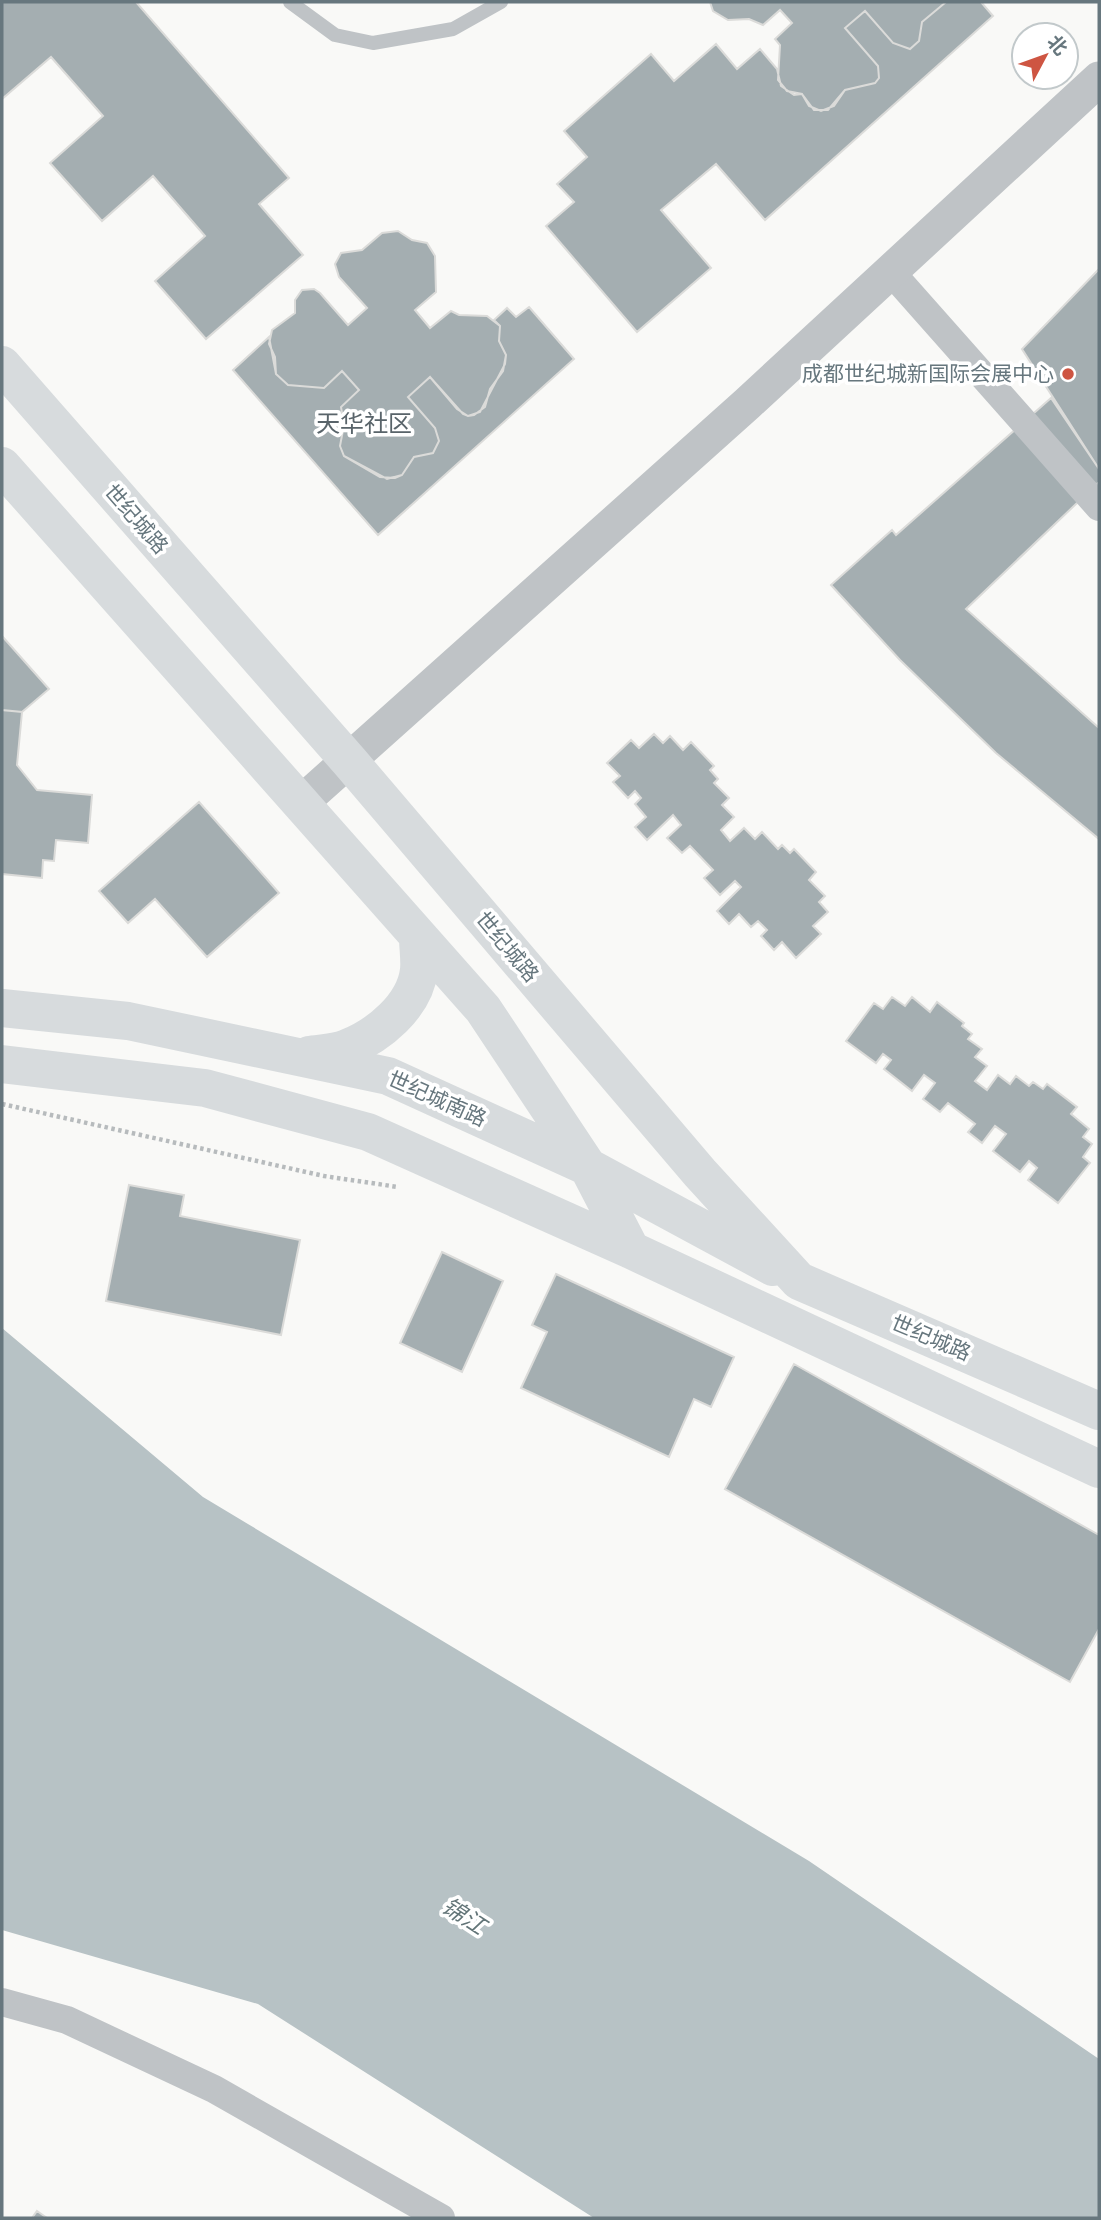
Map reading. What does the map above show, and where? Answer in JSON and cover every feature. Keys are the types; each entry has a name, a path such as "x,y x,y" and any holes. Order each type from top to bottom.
{"main road":[{"name":"世纪城路","path":"2,365 350,762 700,1173 799,1281 1099,1411"},
{"path":"2,466 483,1009 588,1167 631,1250"},
{"path":"297,1057 345,1049 370,1036 393,1018 411,996 419,971 418,937"},
{"name":"世纪城南路","path":"2,1008 128,1021 388,1076 588,1167 799,1281"},
{"path":"2,1064 205,1087 368,1132 631,1250 1099,1469"}],"street":[{"path":"301,803 350,762 1099,79"},
{"path":"891,271 1099,507"},
{"path":"2,2002 66,2021 214,2089 431,2216"}],"lane":[{"path":"290,2 335,35 373,43 453,29 501,2"}],"path":[{"path":"2,1104 324,1176 400,1188"}],"water":[{"name":"锦江","path":"2,1328 203,1497 809,1861 1099,2059 1099,2218 594,2218 258,2004 2,1930"}],"building":[{"path":"2,2 136,2 289,178 259,204 303,255 206,339 155,281 205,236 153,176 102,221 50,163 103,116 51,57 2,99"},
{"path":"710,2 946,2 922,22 919,41 910,49 893,43 865,11 845,28 878,66 879,78 875,83 845,90 834,106 821,111 809,106 802,94 787,91 778,80 780,45 775,39 792,23 780,10 763,25 749,19 728,20 713,11"},
{"path":"946,2 981,2 993,16 765,220 716,164 661,210 711,268 637,332 546,226 574,202 557,184 587,157 564,131 651,54 674,81 716,44 737,69 760,49 777,69 781,86 794,95 802,94 814,110 828,110 845,90 875,83 879,78 878,66 845,28 865,11 893,43 910,49 919,41 922,22"},
{"path":"398,231 412,240 427,243 435,256 436,292 415,310 430,328 451,311 459,315 487,316 500,326 499,341 506,355 503,371 490,389 485,407 474,415 468,416 457,409 430,377 408,397 435,428 439,441 433,453 414,457 402,475 387,479 344,456 340,446 344,425 341,407 359,390 342,371 324,388 288,385 276,374 275,357 269,344 272,330 295,313 295,300 302,290 314,289 320,293 348,325 367,308 339,277 335,264 341,253 362,250 382,233"},
{"name":"成都世纪城新国际会展中心","path":"1099,269 1099,469 1022,349"},
{"path":"529,307 574,359 378,535 233,370 269,337 276,374 288,385 324,388 342,371 359,390 341,407 344,425 340,446 344,456 380,477 395,478 402,475 414,457 433,453 439,441 435,428 408,397 430,377 463,414 468,416 480,412 505,364 506,355 499,341 500,326 494,320 507,308 516,317"},
{"path":"1051,398 1099,469 1099,482 966,609 1099,728 1099,839 996,753 900,660 831,585 892,530 896,535"},
{"path":"2,636 49,689 22,712 2,710"},
{"path":"2,710 22,712 17,765 37,790 92,795 88,843 56,840 54,861 43,860 42,878 2,874"},
{"path":"654,734 663,743 670,736 683,750 691,742 714,766 710,770 718,779 714,783 729,798 722,805 734,817 721,830 730,841 744,828 755,839 762,832 778,849 782,845 790,853 794,849 816,872 809,880 825,896 819,902 828,912 813,926 821,934 796,958 782,942 774,950 761,936 767,930 758,921 751,927 739,914 729,924 717,911 741,887 735,881 720,895 704,878 713,870 690,846 682,853 667,838 681,825 673,815 647,840 635,827 646,817 635,804 641,798 635,791 628,798 613,782 620,776 607,763 631,740 639,748"},
{"path":"199,802 279,893 207,957 155,899 128,923 99,891"},
{"path":"892,997 905,1006 912,997 930,1012 937,1002 964,1023 962,1026 972,1034 968,1039 982,1049 975,1057 987,1066 975,1081 987,1090 998,1075 1010,1084 1016,1076 1029,1086 1033,1082 1043,1089 1047,1084 1077,1107 1071,1114 1089,1129 1083,1137 1092,1144 1083,1157 1090,1163 1058,1203 1028,1180 1037,1168 1029,1161 1020,1172 993,1151 1006,1134 995,1126 982,1143 968,1132 975,1124 948,1103 940,1112 923,1099 935,1083 924,1075 912,1091 884,1069 891,1060 883,1054 876,1063 846,1041 874,1003 883,1009"},
{"path":"129,1185 184,1195 180,1216 300,1240 281,1335 106,1301"},
{"path":"442,1252 503,1281 462,1372 400,1343"},
{"path":"556,1274 734,1357 711,1407 694,1399 669,1457 521,1388 547,1332 532,1325"},
{"path":"794,1364 1099,1535 1099,1629 1070,1682 725,1489"},
{"path":"37,2211 47,2218 32,2218"}],"place":[{"name":"成都世纪城新国际会展中心","path":"1068,374"}],"district":[{"name":"天华社区","path":"364,424"}]}
